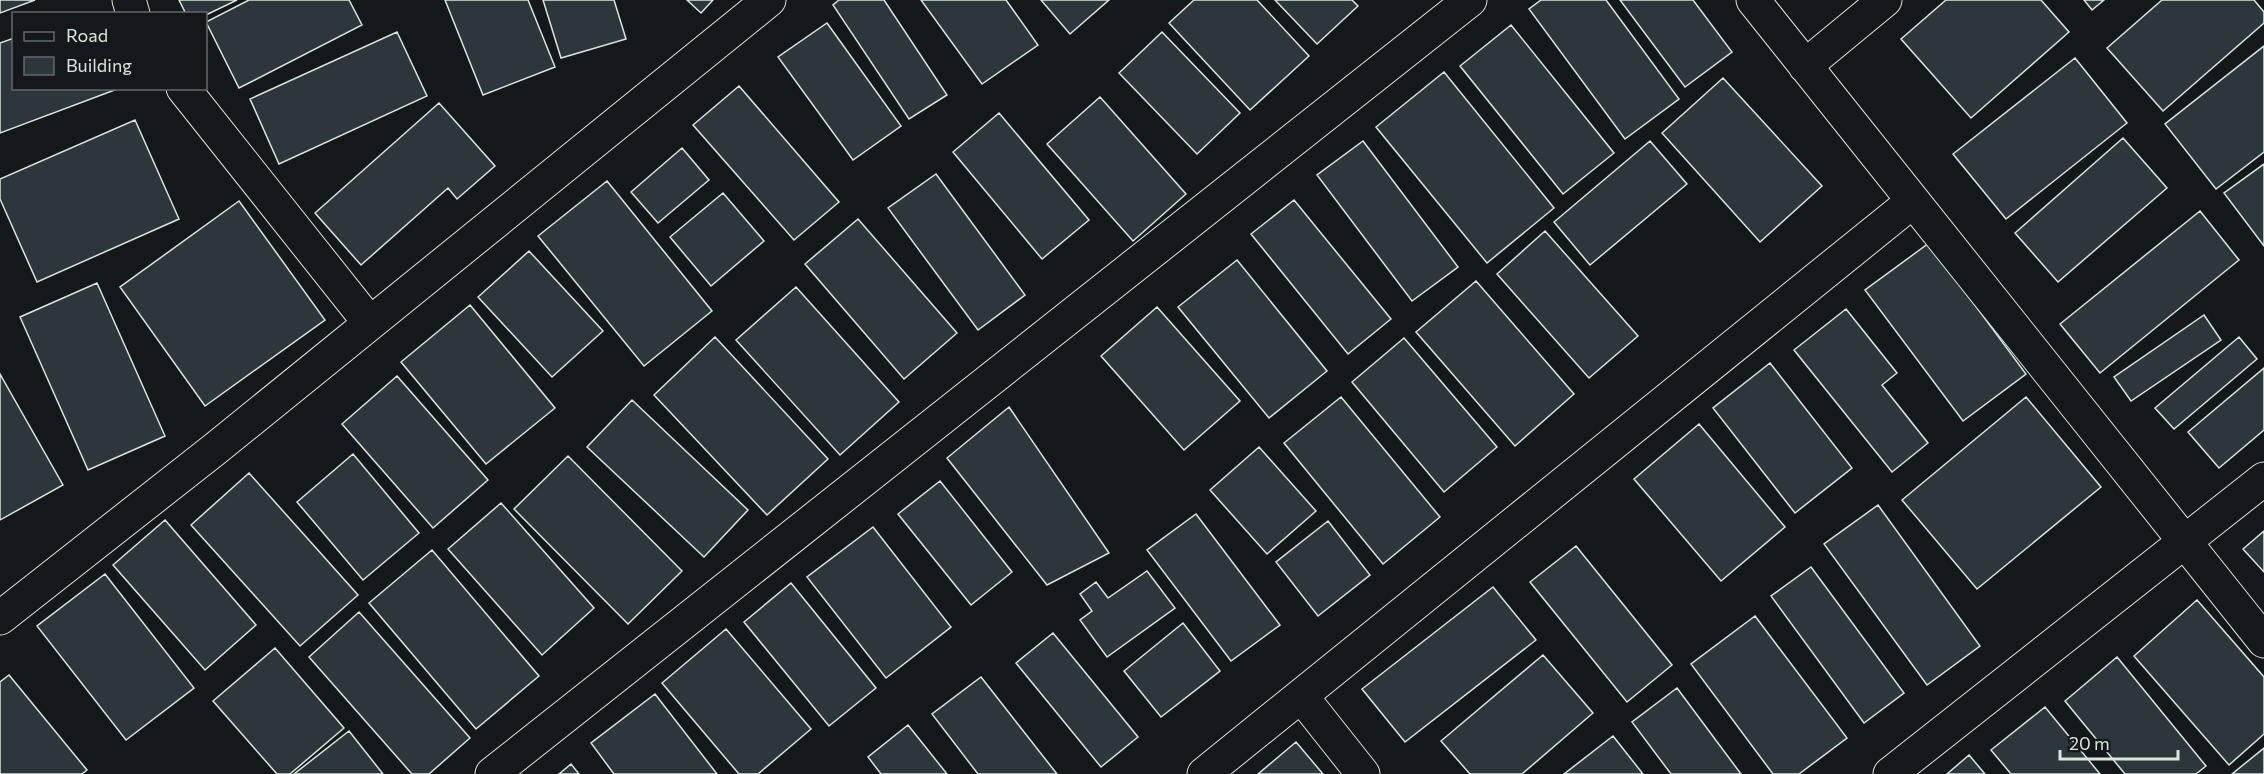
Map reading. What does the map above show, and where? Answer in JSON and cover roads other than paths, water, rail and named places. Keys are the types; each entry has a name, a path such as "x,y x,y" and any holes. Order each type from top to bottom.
{"street":[{"path":"0,618 215,449 769,0"},
{"path":"492,774 1470,0"},
{"path":"1753,0 1912,202 2186,540 2264,641"},
{"path":"1805,66 1886,0"},
{"path":"185,90 369,322"},
{"path":"1204,774 1912,202"},
{"path":"1890,774 2264,479"},
{"path":"1302,697 1363,774"}]}
